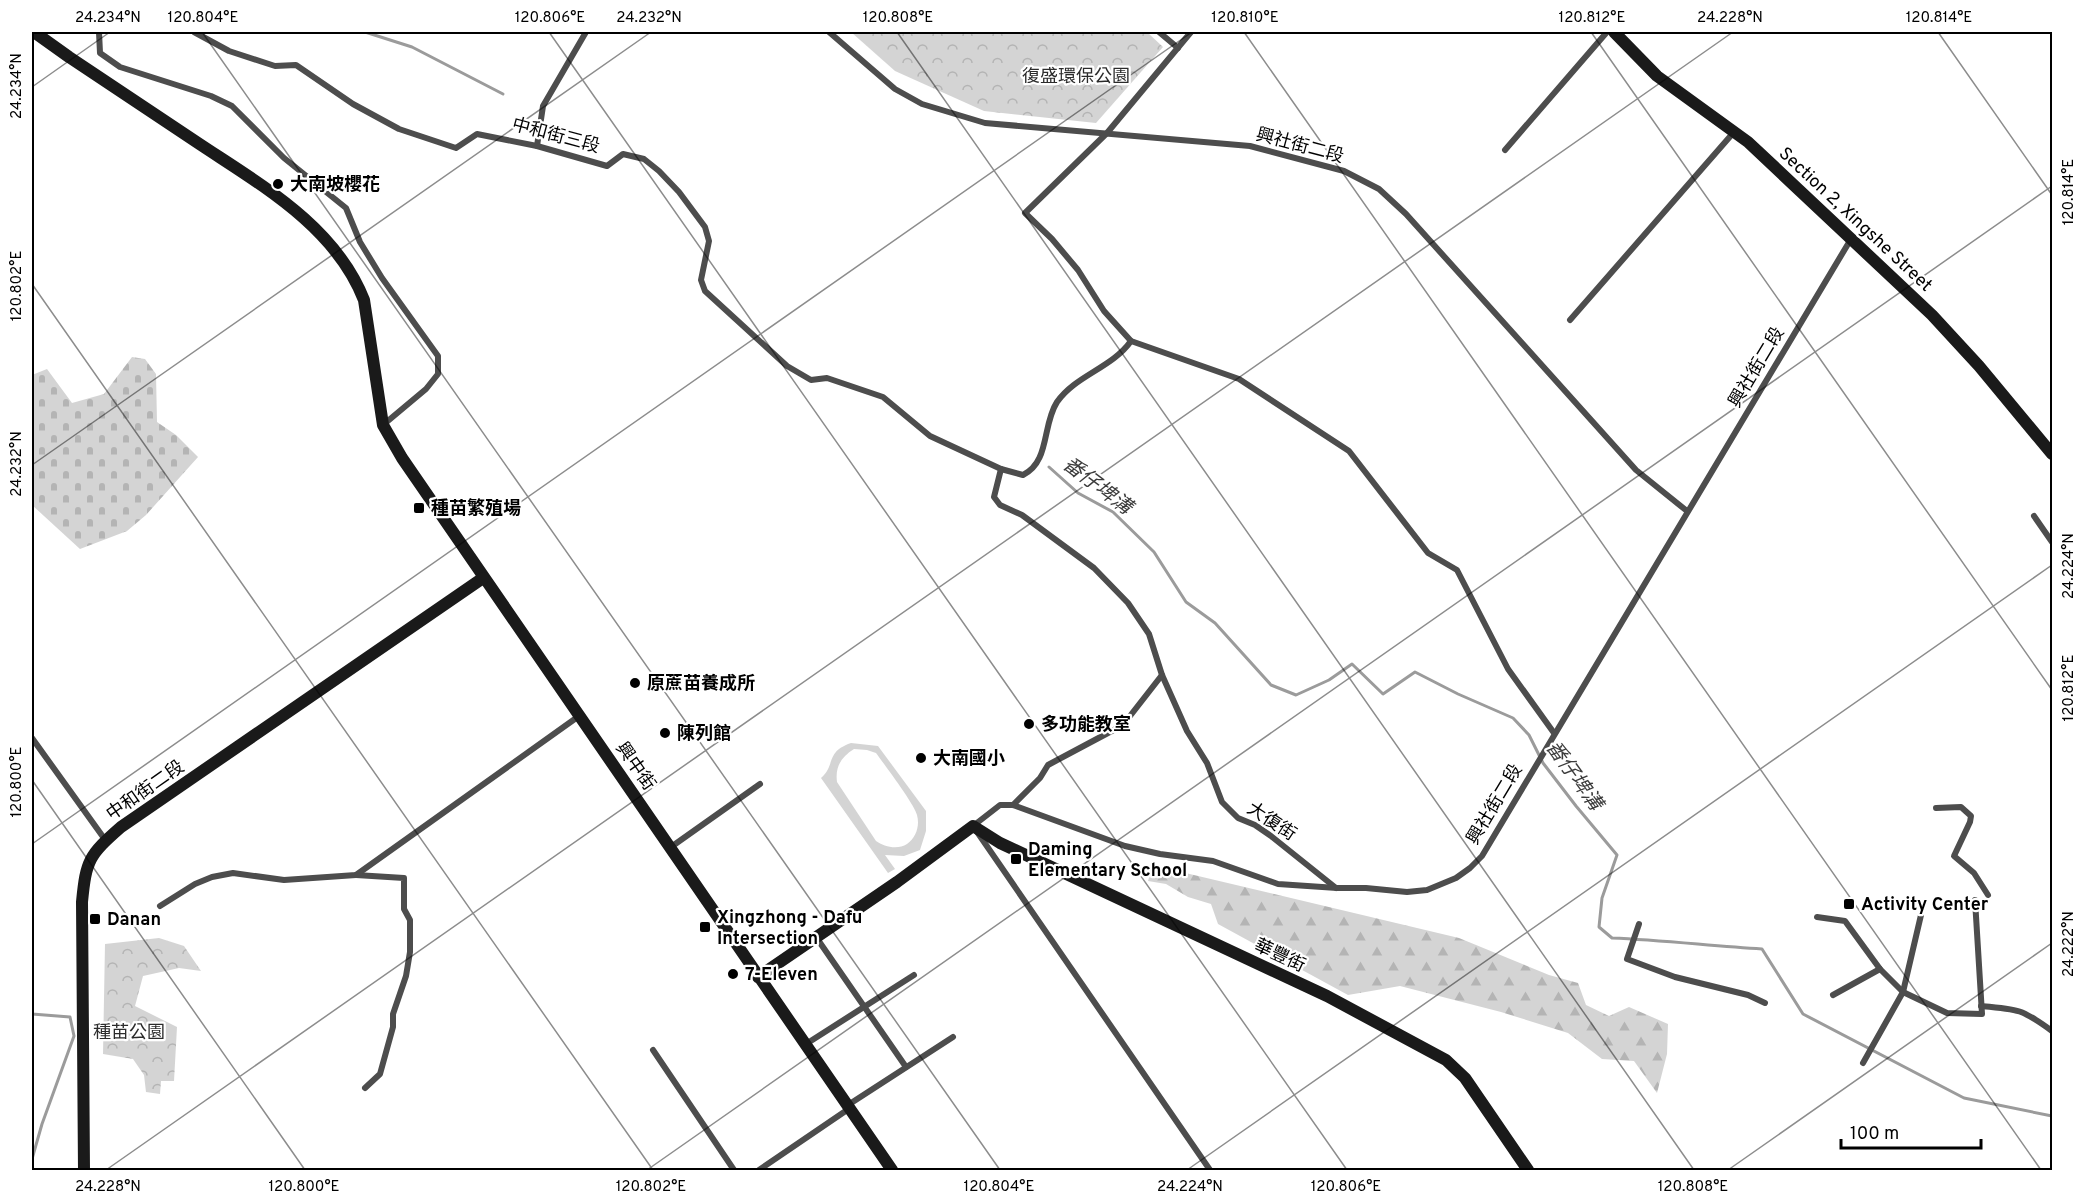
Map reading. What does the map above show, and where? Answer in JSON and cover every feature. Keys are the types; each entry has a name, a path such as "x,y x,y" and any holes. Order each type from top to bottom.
{"street":[{"path":"34,32 286,202 333,248 359,287 364,300 383,425 402,458 483,578"},
{"path":"99,32 100,53 120,67 211,96 232,106 284,158 346,208 360,242 382,278 438,356 438,374 426,389 383,425"},
{"name":"中和街三段","path":"194,32 229,51 275,66 296,65 353,104 389,124 456,148 477,134 607,166 623,154 644,159 679,192 705,227 709,241 701,280 705,291 787,366 811,380 827,378 883,397 930,436 1001,469"},
{"path":"537,147 543,106 586,32"},
{"name":"興社街二段","path":"829,32 895,89 922,104 985,123 1250,146 1344,171 1379,189 1406,214 1636,470 1687,510"},
{"path":"1159,32 1178,48"},
{"path":"1191,32 1107,133 1025,213 1053,239 1078,270 1104,311 1131,340 1239,379 1349,451 1428,553 1457,570 1508,669 1554,733"},
{"path":"1505,150 1608,32"},
{"name":"Section 2, Xingshe Street","path":"1614,32 1657,76 1748,142 1932,315 1979,366 2052,454"},
{"path":"1570,320 1734,132"},
{"name":"興社街二段","path":"1337,888 1407,892 1427,890 1456,878 1482,856 1851,238"},
{"path":"1001,469 1023,476 1033,471 1056,404 1072,386 1105,366 1124,351 1131,340"},
{"name":"大復街","path":"1001,469 994,497 1000,505 1022,515 1094,568 1128,603 1149,634 1162,675 1187,731 1207,763 1222,802 1238,818 1263,831 1337,888"},
{"path":"2034,516 2052,542"},
{"name":"興中街","path":"483,578 892,1170"},
{"name":"中和街二段","path":"84,1170 82,902 89,859 121,827 483,578"},
{"path":"1013,805 1040,778 1048,765 1123,725 1162,675"},
{"path":"356,875 579,716"},
{"path":"32,738 106,841"},
{"path":"671,847 760,784"},
{"path":"758,977 973,826 1000,804 1013,805 1125,846 1160,854 1213,861 1278,884 1337,888"},
{"path":"1936,808 1961,807 1971,816 1954,856 1974,873 1988,895"},
{"path":"973,826 1210,1170"},
{"name":"華豐街","path":"973,826 1000,843 1327,996 1446,1060 1465,1078 1528,1170"},
{"path":"160,906 195,884 233,873 284,880 356,875 404,878 404,909 410,920 410,952 406,976 393,1014 393,1027 380,1074 365,1088"},
{"path":"1817,917 1845,921 1880,969 1903,992 1947,1013 1982,1014 1975,900"},
{"path":"1863,1063 1903,992 1921,915"},
{"path":"1639,924 1627,959 1675,977 1748,995 1766,1003"},
{"path":"816,938 906,1067"},
{"path":"1833,995 1880,969"},
{"path":"806,1045 914,975"},
{"path":"1981,1006 2018,1009 2052,1031"},
{"path":"759,1170 906,1067 953,1037"},
{"path":"653,1050 734,1170"}],"green space":[{"name":"復盛環保公園","path":"851,32 1147,32 1163,47 1096,123 984,111 895,71"},
{"path":"132,357 145,359 156,374 157,422 176,435 198,457 146,515 127,531 80,549 32,505 32,375 47,369 72,403 104,394"},
{"path":"851,743 878,746 926,811 926,831 920,850 904,856 885,855 895,869 888,873 821,778 826,773 837,750","holes":["854,749 876,753 917,815 918,827 915,835 903,846 891,847 876,841 837,782 838,767 846,755"]},
{"path":"1152,868 1177,871 1459,938 1549,975 1578,983 1586,1005 1609,1016 1629,1007 1668,1024 1667,1054 1657,1093 1634,1061 1602,1059 1568,1033 1501,1012 1400,986 1348,995 1218,924 1211,904 1188,897 1166,884 1148,881"},
{"name":"種苗公園","path":"159,938 184,946 201,971 179,968 143,976 135,1006 177,1027 174,1081 161,1081 160,1094 146,1092 144,1075 133,1059 103,1054 105,944"}],"waterway":[{"path":"365,32 412,47 503,94"},
{"name":"番仔埤溝","path":"1049,467 1078,493 1113,512 1154,552 1186,602 1215,623 1271,685 1296,695 1329,680 1352,664 1383,694 1415,672 1513,718 1529,735 1543,763 1617,855 1602,898 1599,927 1612,938 1762,949 1803,1014 1964,1098 2052,1116"},
{"path":"32,1012 32,1014 70,1017 74,1036 42,1124 32,1159"}],"place":[{"name":"大南坡櫻花","path":"278,184"},
{"name":"種苗繁殖場","path":"419,508"},
{"name":"原蔗苗養成所","path":"635,683"},
{"name":"多功能教室","path":"1029,724"},
{"name":"陳列館","path":"665,733"},
{"name":"大南國小","path":"921,758"},
{"name":"Daming Elementary School","path":"1016,859"},
{"name":"Activity Center","path":"1849,904"},
{"name":"Danan","path":"95,919"},
{"name":"Xingzhong - Dafu Intersection","path":"705,927"},
{"name":"7-Eleven","path":"733,974"}]}
